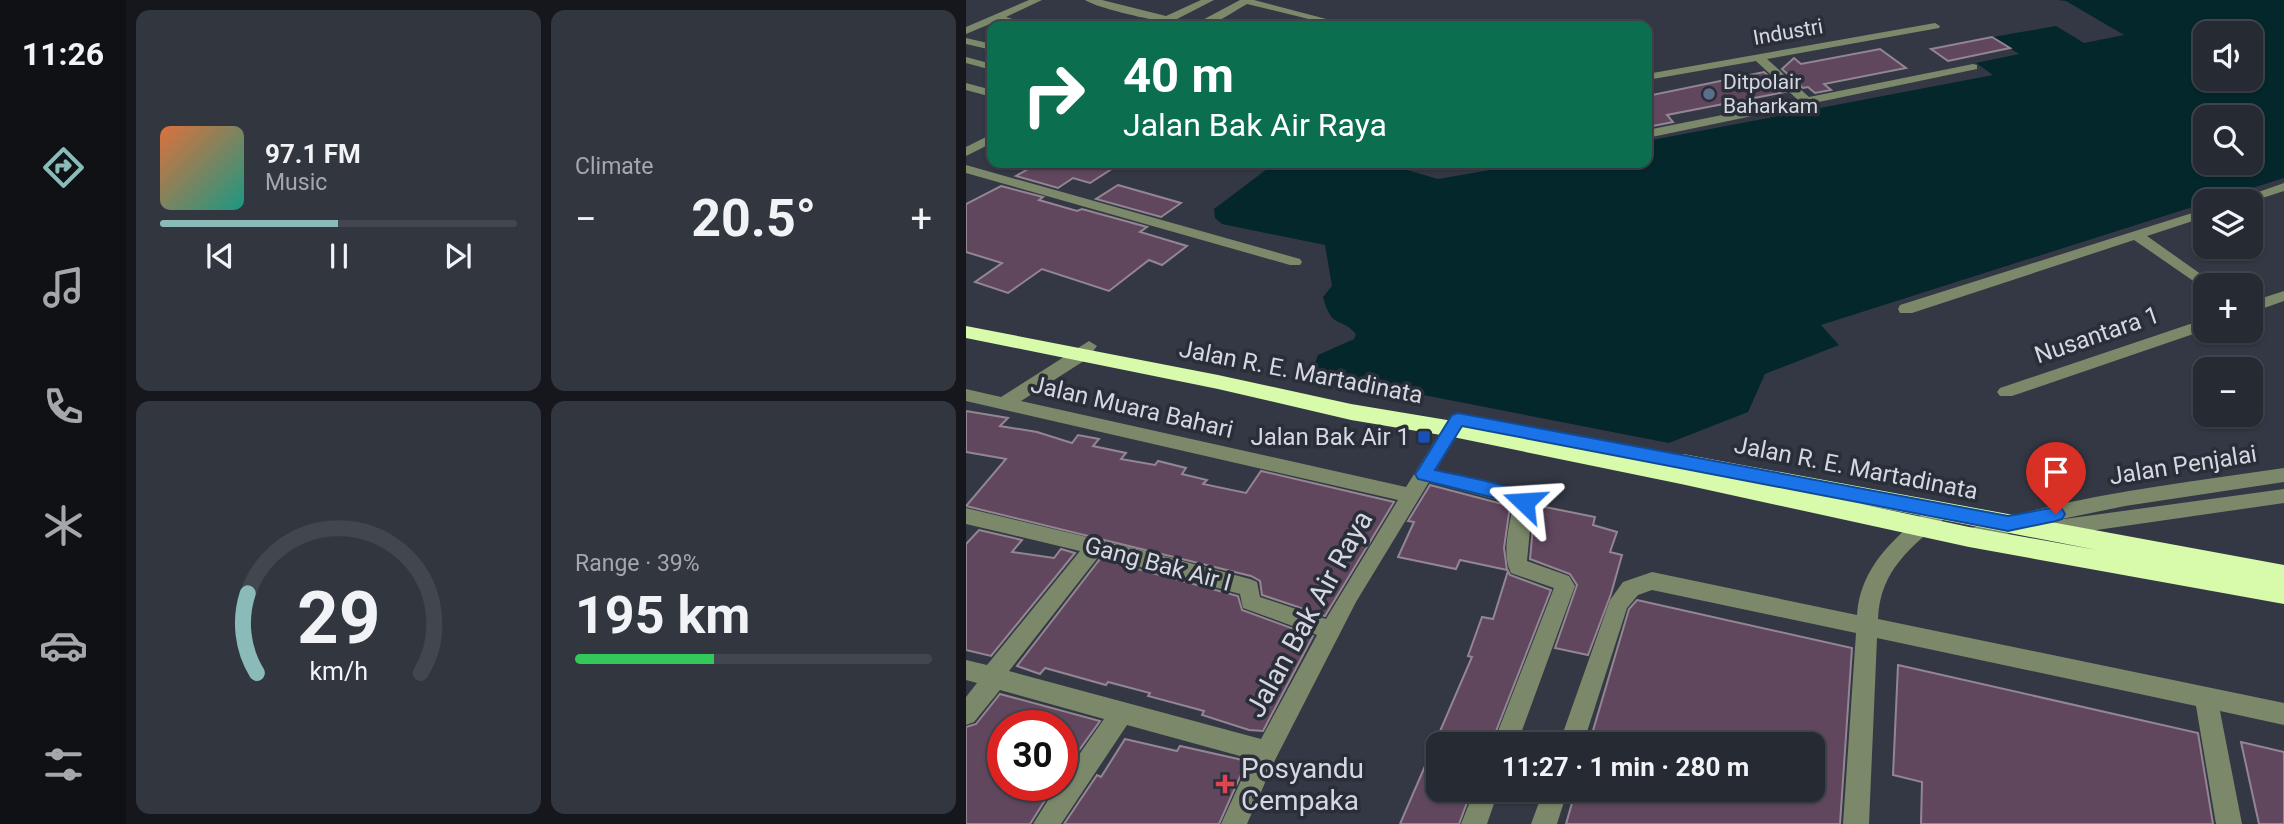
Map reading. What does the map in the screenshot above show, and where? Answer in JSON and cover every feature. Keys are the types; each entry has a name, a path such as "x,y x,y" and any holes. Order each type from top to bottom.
{"highway":[{"name":"Jalan R. E. Martadinata","path":"966,322 1351,412 1455,424 1940,511 2004,533 2284,593"},
{"name":"Jalan R. E. Martadinata","path":"966,332 1085,350"},
{"name":"Jalan R. E. Martadinata","path":"1455,424 1969,537 2042,530 2284,575"}],"street":[{"path":"990,21 1037,0"},
{"path":"1090,0 1172,21"},
{"path":"1168,20 1209,0"},
{"path":"1207,21 1246,0 1328,21"},
{"path":"996,18 1008,21"},
{"path":"966,32 987,22"},
{"name":"Industri","path":"1652,76 1758,60 1826,55 1828,54 1823,46 1935,26"},
{"path":"966,41 987,46"},
{"path":"1737,47 1758,60 1807,102"},
{"path":"966,60 987,66"},
{"path":"1652,85 1758,60"},
{"path":"1652,133 1973,66"},
{"path":"966,86 987,92"},
{"path":"966,152 987,141"},
{"path":"966,169 1295,262"},
{"path":"2263,194 2284,187"},
{"path":"1906,309 2193,217"},
{"path":"2136,235 2193,275"},
{"path":"2263,303 2284,296"},
{"name":"Nusantara 1","path":"2006,392 2193,328"},
{"path":"1003,404 1085,350"},
{"name":"Jalan Muara Bahari","path":"966,395 1410,495"},
{"name":"Jalan Bak Air Raya","path":"966,670 1267,752 1349,596 1455,424"},
{"path":"1424,474 1521,499 1524,502 1516,558 1518,567 1562,582 1565,590 1510,732"},
{"name":"Jalan Penjalai","path":"2004,533 2113,502 2284,475"},
{"name":"Jalan Penjalai","path":"2042,530 2284,496"},
{"path":"1856,824 1868,604 1884,563 1940,511"},
{"name":"Gang Bak Air I","path":"966,516 1250,588 1250,602 1332,631"},
{"path":"966,714 1095,547"},
{"path":"1575,732 1617,606 1625,590 1639,583 1652,582 2284,714"},
{"path":"2206,696 2229,824"},
{"path":"1046,824 1123,711"},
{"path":"1234,824 1267,752"},
{"path":"1474,824 1482,802"},
{"path":"1544,824 1552,802"}],"shaded area":[{"path":"2058,0 2284,0 2284,178 2249,189 2193,189 2193,207 1821,325 1839,345 1765,374 1748,412 1669,443 1311,373 1318,355 1354,339 1356,334 1333,319 1326,308 1323,297 1332,286 1325,245 1222,224 1215,218 1214,209 1268,168 1400,168 1438,179 1501,168 1652,168 1652,140 1993,75 1976,63 2019,54 1993,37 2056,26 2084,43 2124,35 2066,1"}],"building":[{"path":"1992,37 2010,48 1948,61 1931,49"},
{"path":"1880,49 1906,68 1824,84 1831,90 1815,93 1808,87 1803,88 1782,69 1794,58 1801,64"},
{"path":"1764,72 1785,92 1667,115 1673,122 1653,126 1652,95"},
{"path":"1030,168 1113,168 1090,183 1073,178 1058,188 1016,176"},
{"path":"1118,185 1181,203 1161,217 1096,199"},
{"path":"1001,186 1043,197 1039,200 1077,211 1082,209 1147,227 1140,232 1187,246 1162,265 1149,260 1109,291 1042,269 1008,293 975,282 1002,263 966,252 966,204"},
{"path":"966,411 1008,418 1000,426 1037,432 1072,443 1078,435 1099,439 1093,446 1126,453 1121,459 1155,465 1158,461 1186,468 1182,474 1207,480 1203,484 1246,493 1261,471 1394,502 1325,616 1262,595 1260,581 1251,576 966,506 1006,459 966,452"},
{"path":"1430,485 1510,506 1504,548 1507,570 1460,560 1456,569 1398,557 1414,522 1408,521"},
{"path":"1535,505 1595,517 1593,525 1617,532 1610,552 1622,555 1611,594 1588,655 1555,648 1577,585 1570,574 1530,559"},
{"path":"979,530 1022,540 1012,552 1054,558 1061,549 1075,553 991,656 966,650 966,544"},
{"path":"1100,559 1238,596 1242,610 1313,636 1263,731 1249,730 1202,715 1204,711 1148,696 1150,693 1108,682 1106,685 1045,668 1040,674 1017,666"},
{"path":"1508,571 1510,575 1551,590 1496,732 1440,732 1472,657 1468,656 1482,617 1493,619"},
{"path":"1637,600 1852,648 1840,824 1566,824 1572,802 1825,802 1825,732 1593,732 1629,609"},
{"path":"1898,665 2198,733 2213,824 1921,824 1922,782 1893,775"},
{"path":"1000,694 1059,710 987,710"},
{"path":"987,710 987,801 1045,801 1030,824 966,824 966,727 976,724"},
{"path":"1078,715 1100,721 1078,752"},
{"path":"1125,739 1177,751 1180,746 1247,761 1219,824 1064,824 1097,775 1101,777"},
{"path":"2241,742 2284,752 2284,824 2259,824"},
{"path":"1426,764 1426,802 1467,802 1459,824 1400,824"}],"place":[{"name":"Ditpolair Baharkam","path":"1709,94"},
{"name":"Jalan Bak Air 1","path":"1424,437"},
{"name":"Posyandu Cempaka","path":"1225,784"}],"route":[{"path":"1524,502 1523,499 1511,495 1424,474 1458,419 2008,523 2056,514"}]}
